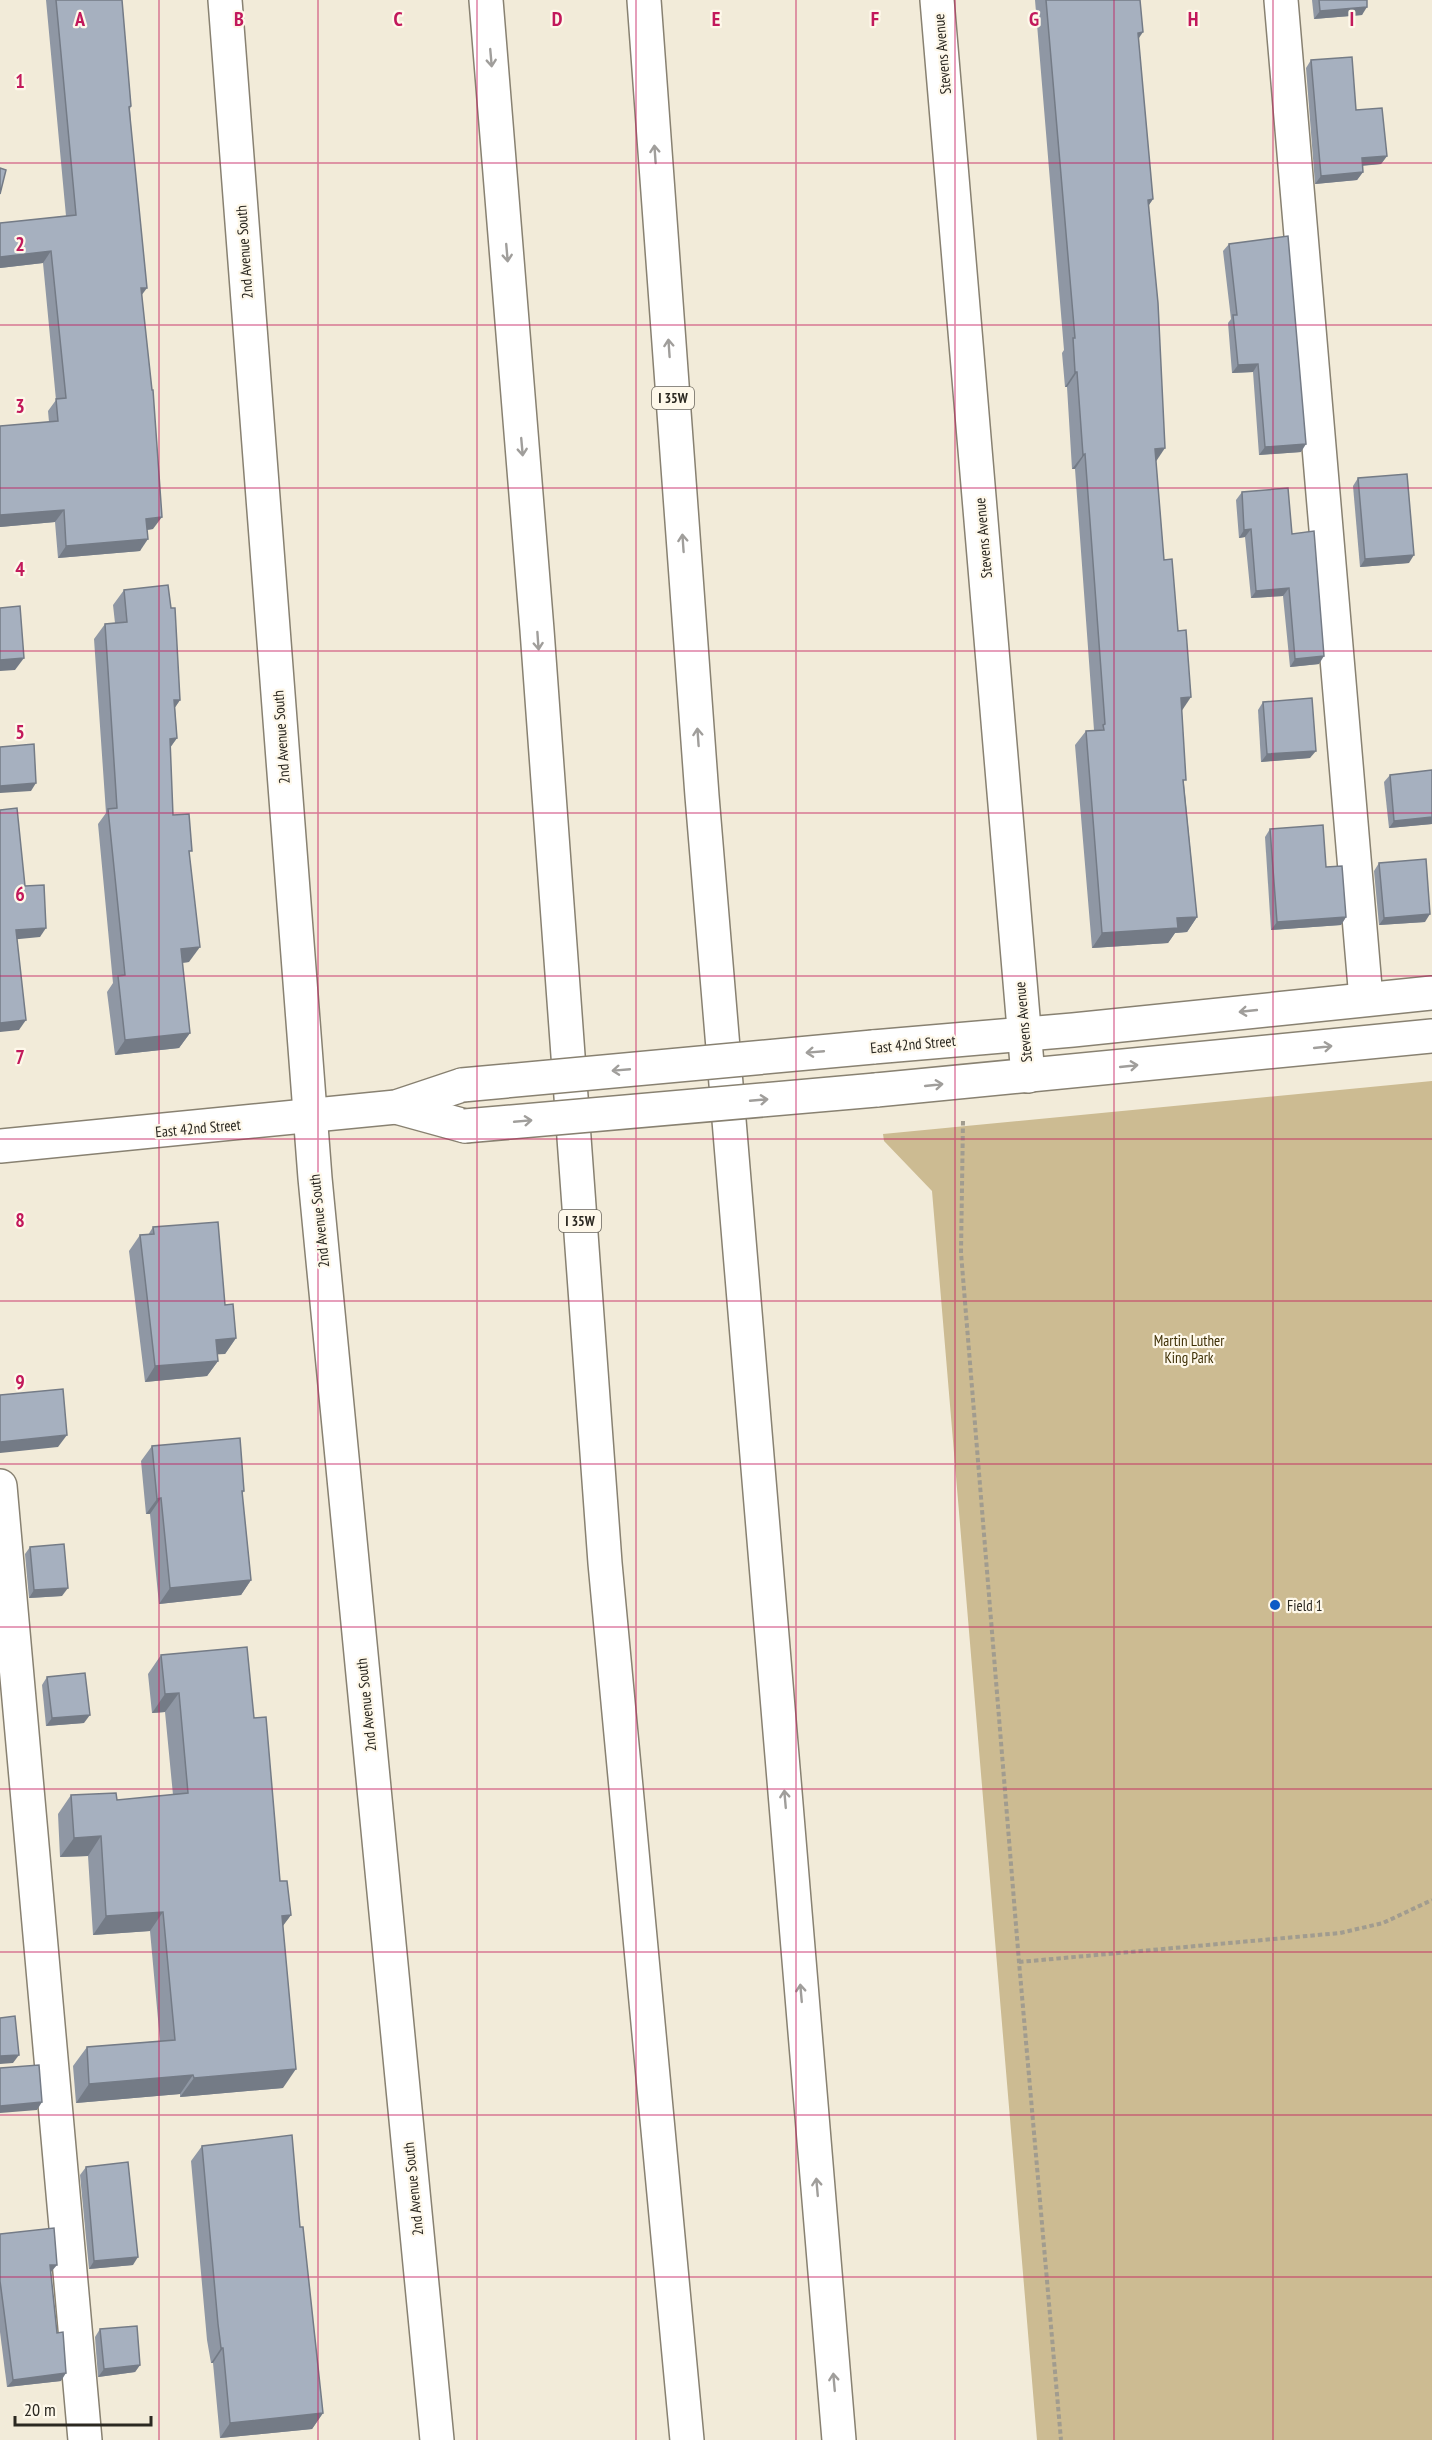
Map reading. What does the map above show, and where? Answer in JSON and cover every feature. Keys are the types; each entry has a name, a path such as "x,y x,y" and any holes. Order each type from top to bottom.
{"main road":[{"name":"2nd Avenue South","path":"225,0 310,1116 437,2440"},
{"name":"I 35W","path":"486,0 535,606 604,1563 687,2440"},
{"name":"I 35W","path":"644,0 702,796 839,2440"},
{"name":"Stevens Avenue","path":"937,0 1028,1076"},
{"path":"1281,0 1366,999"},
{"name":"East 42nd Street","path":"0,1146 396,1107 462,1085 1432,993"},
{"name":"East 42nd Street","path":"396,1107 465,1125 876,1090 1432,1036"},
{"path":"0,1486 85,2440"}],"path":[{"path":"963,1120 961,1252 1061,2440"},
{"path":"1019,1962 1340,1933 1383,1923 1432,1900"}],"green space":[{"name":"Martin Luther King Park","path":"1432,1081 1432,2440 1037,2440 932,1191 884,1141 883,1134"}],"building":[{"path":"56,0 122,0 131,106 129,107 147,288 141,288 153,390 162,517 146,519 148,539 66,546 64,510 0,515 0,426 58,421 56,399 66,398 51,251 0,257 0,223 76,215"},
{"path":"1046,0 1140,0 1143,32 1138,33 1153,199 1148,200 1158,303 1165,448 1155,449 1164,560 1172,559 1178,631 1186,630 1191,697 1181,698 1186,780 1183,780 1197,917 1177,918 1178,928 1102,933 1086,731 1104,730 1103,725 1105,724 1085,454 1083,455 1077,372 1075,372 1073,338 1075,338"},
{"path":"1319,0 1367,0 1367,7 1320,11"},
{"path":"1352,57 1356,110 1382,108 1387,156 1362,158 1363,172 1321,176 1311,60"},
{"path":"0,168 6,170 0,194"},
{"path":"1288,236 1306,444 1265,447 1258,364 1238,365 1233,315 1237,315 1229,244"},
{"path":"1407,474 1414,555 1365,559 1358,478"},
{"path":"1288,488 1292,534 1314,531 1324,656 1295,659 1289,588 1256,591 1251,529 1244,530 1242,492"},
{"path":"168,585 171,608 175,608 180,700 174,700 177,738 170,739 173,815 189,814 192,851 189,851 200,947 181,949 190,1033 125,1040 118,976 125,975 108,809 117,808 105,624 127,622 124,590"},
{"path":"20,606 24,658 0,660 0,608"},
{"path":"1312,698 1316,751 1267,754 1263,702"},
{"path":"34,744 36,783 0,786 0,747"},
{"path":"1432,770 1432,817 1394,821 1390,775"},
{"path":"17,808 25,886 44,885 46,928 16,930 26,1020 0,1023 0,810"},
{"path":"1323,825 1326,867 1342,866 1346,917 1277,922 1270,829"},
{"path":"1426,859 1430,914 1384,918 1379,863"},
{"path":"218,1222 225,1305 233,1304 236,1338 216,1340 218,1361 155,1366 140,1235 154,1234 153,1227"},
{"path":"63,1389 67,1435 0,1442 0,1395"},
{"path":"240,1438 244,1491 242,1491 251,1580 170,1588 161,1498 157,1499 152,1446"},
{"path":"64,1544 68,1588 34,1590 30,1547"},
{"path":"247,1647 254,1718 266,1717 280,1881 287,1881 291,1915 282,1916 296,2069 89,2084 87,2047 175,2040 163,1912 106,1916 101,1836 74,1838 71,1795 116,1793 117,1800 188,1793 179,1693 165,1694 161,1655"},
{"path":"85,1673 90,1715 52,1718 47,1677"},
{"path":"15,2016 19,2055 0,2056 0,2018"},
{"path":"39,2065 42,2102 0,2106 0,2068"},
{"path":"292,2135 300,2227 303,2227 323,2413 230,2423 223,2348 221,2348 218,2324 202,2146"},
{"path":"128,2162 138,2257 94,2261 86,2167"},
{"path":"54,2228 57,2265 50,2265 57,2333 63,2332 66,2373 13,2380 0,2281 0,2234"},
{"path":"137,2326 140,2365 104,2369 100,2329"}],"place":[{"name":"Field 1","path":"1275,1605"}]}
